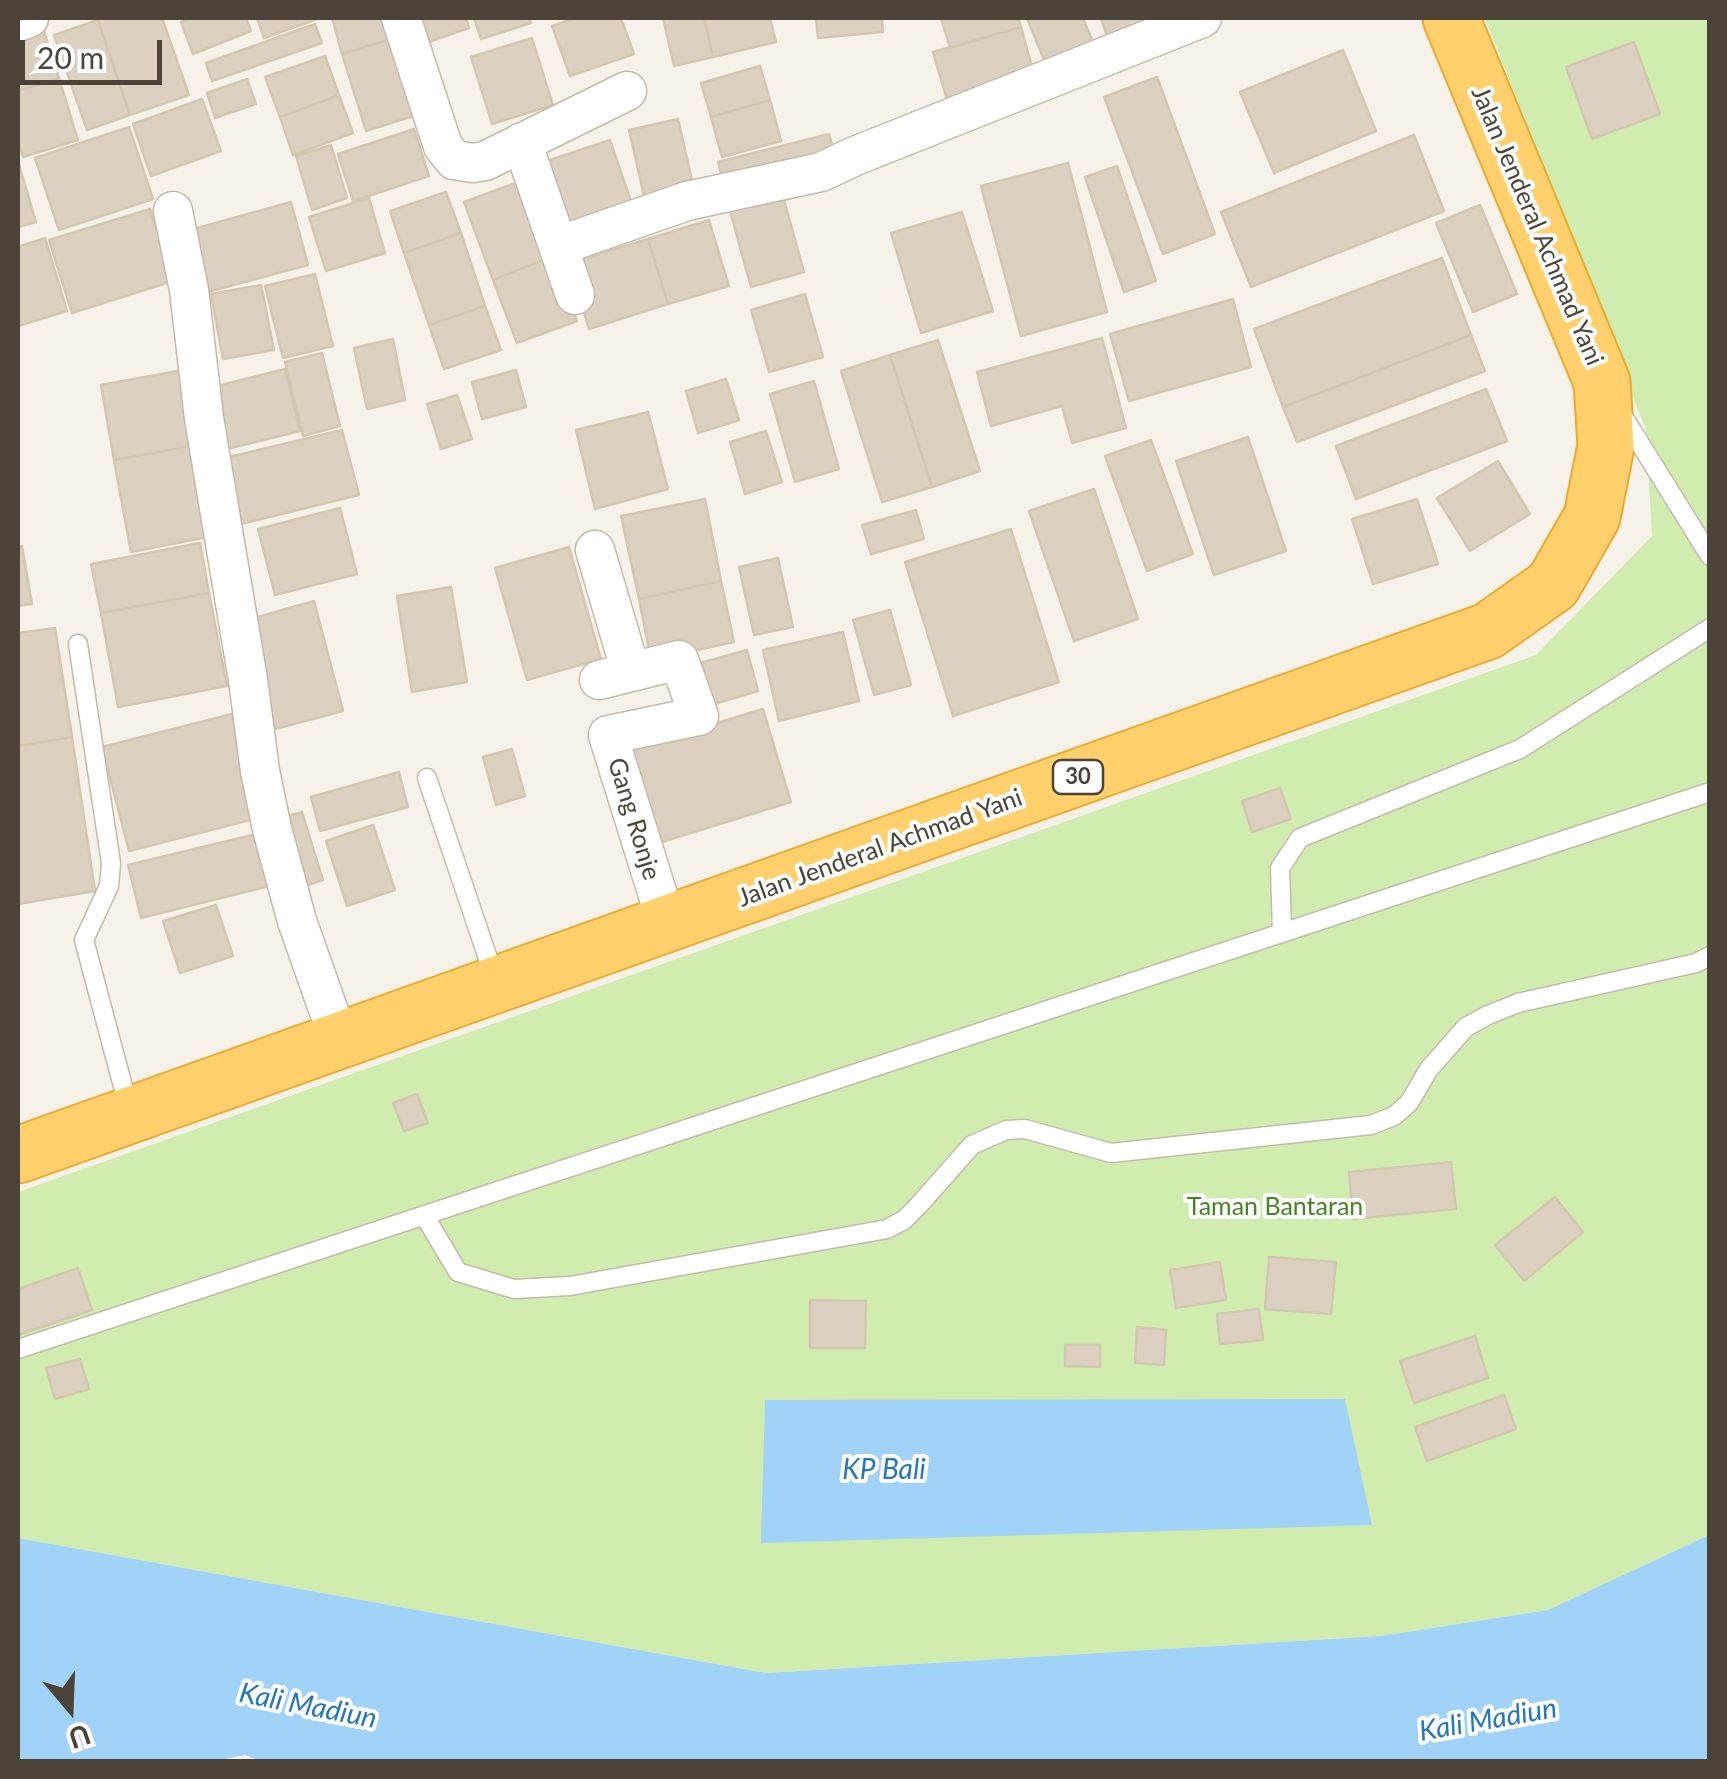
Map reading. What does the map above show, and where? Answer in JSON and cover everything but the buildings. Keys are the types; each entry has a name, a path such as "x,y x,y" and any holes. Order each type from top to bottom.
{"highway":[{"name":"Jalan Jenderal Achmad Yani","path":"18,1154 1488,631 1553,586 1592,517 1606,446 1602,382 1451,18"}],"street":[{"path":"18,22 29,18"},
{"path":"402,18 443,146 454,160 473,164 486,161 626,92"},
{"path":"558,246 686,200 821,172 1202,18"},
{"path":"522,142 575,296"},
{"path":"174,211 260,771 298,920 340,1040"},
{"name":"Gang Ronje","path":"595,550 615,676 679,660 699,716 608,734 667,924"}],"lane":[{"path":"1602,382 1710,556"},
{"path":"1282,932 1280,868 1300,838 1520,749 1710,628"},
{"path":"78,644 111,862 109,886 84,940 130,1114"},
{"path":"428,778 497,984"},
{"path":"18,1349 1710,792"},
{"path":"424,1214 458,1272 514,1289 570,1286 887,1229 904,1220 972,1146 1006,1130 1025,1129 1111,1153 1371,1125 1394,1116 1409,1103 1466,1027 1488,1015 1518,1003 1710,956"}],"green space":[{"name":"Taman Bantaran","path":"1485,18 1709,18 1709,1535 1548,1610 1381,1636 766,1673 18,1538 18,1192 1536,655 1652,536 1646,430"}],"water":[{"name":"KP Bali","path":"1345,1399 1372,1525 761,1543 765,1400"},
{"name":"Kali Madiun","path":"1709,1535 1709,1761 263,1762 245,1755 210,1762 18,1761 18,1538 766,1673 1381,1636 1548,1610"}]}
